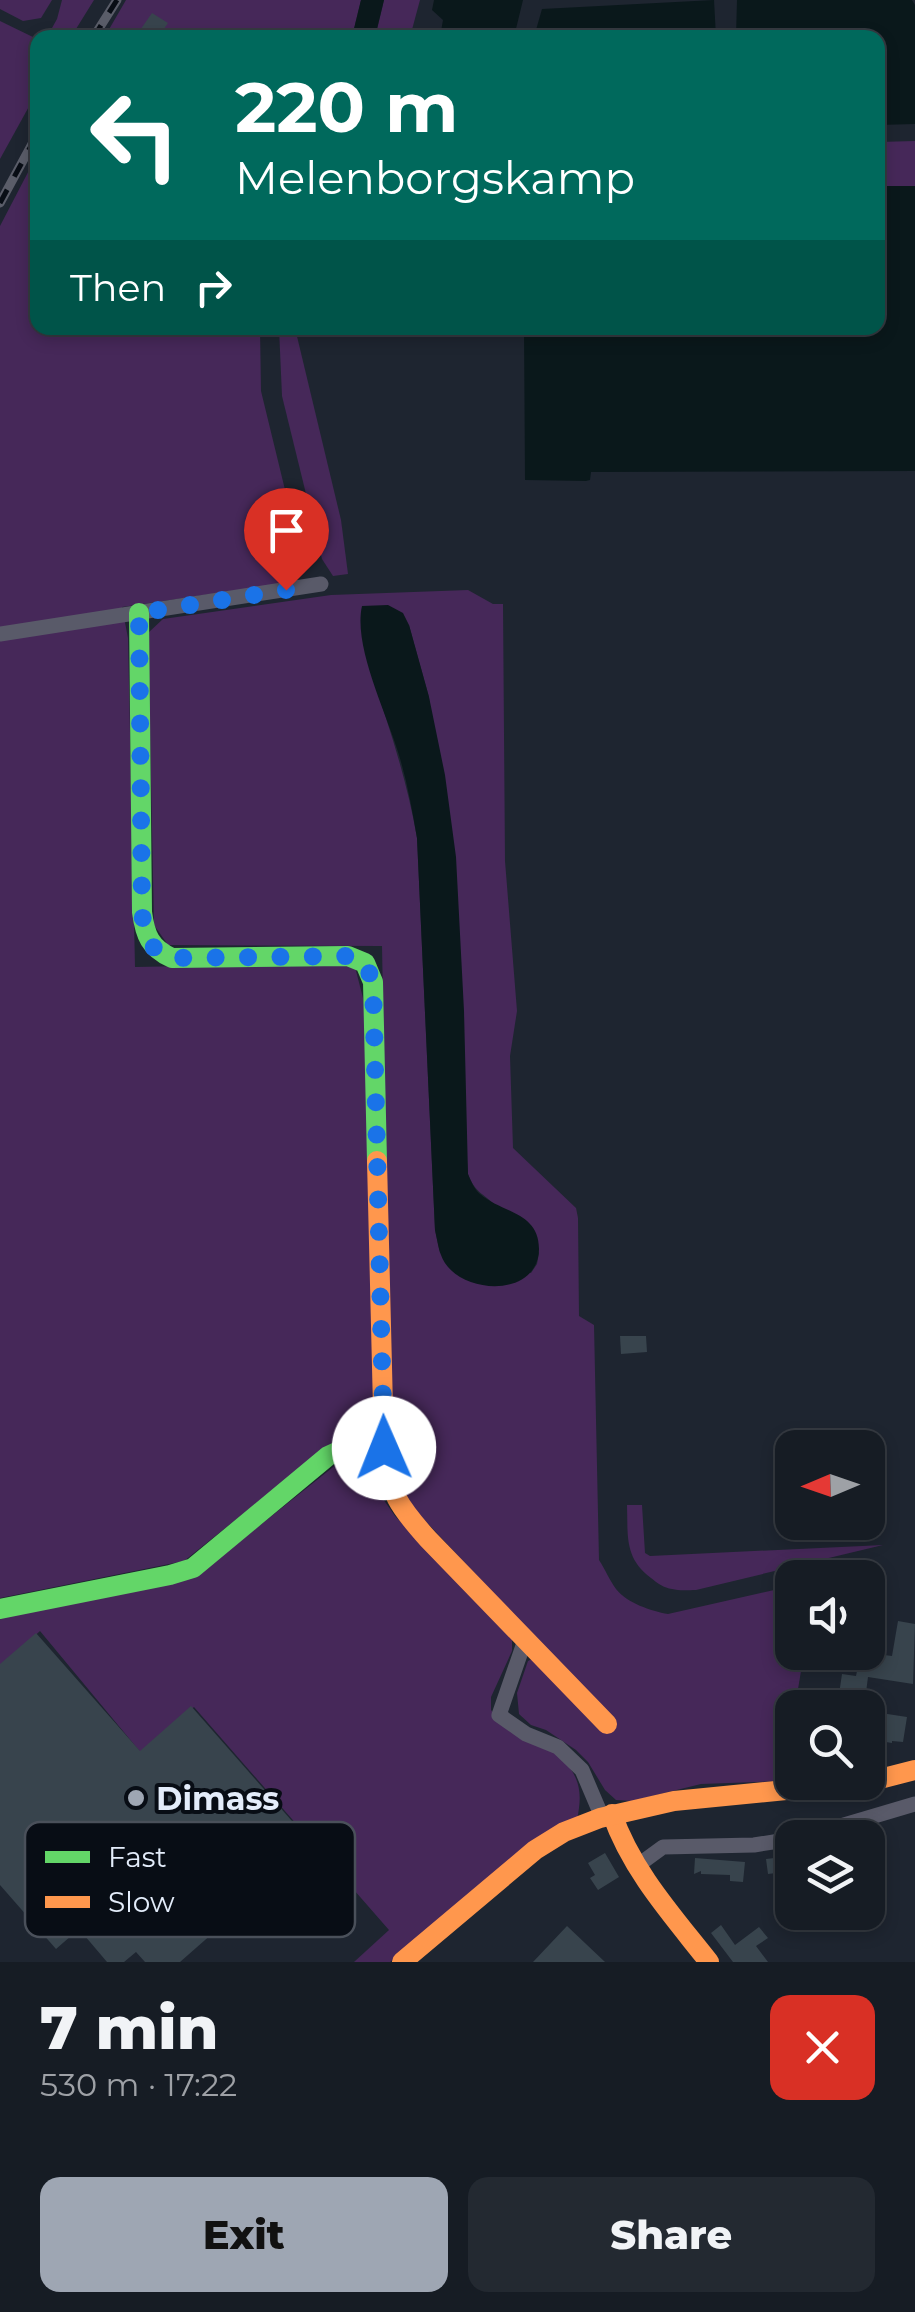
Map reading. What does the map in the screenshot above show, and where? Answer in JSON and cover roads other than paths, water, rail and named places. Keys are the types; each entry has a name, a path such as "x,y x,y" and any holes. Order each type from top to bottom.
{"street":[{"path":"0,634 321,584"},
{"path":"139,613 144,936 156,951 172,958 348,956 365,963 373,982 388,1489 404,1513 608,1724"},
{"path":"0,1609 193,1568 328,1456 343,1449 384,1448"},
{"path":"525,1640 499,1714 526,1734 558,1747 582,1770 637,1866 709,1962"},
{"path":"885,1778 915,1770"},
{"path":"402,1962 525,1857 561,1834 607,1815 673,1802 775,1791"},
{"path":"861,1820 915,1804"},
{"path":"637,1866 663,1847 775,1842"}],"railway":[{"path":"98,30 117,0"},
{"path":"0,203 30,148"}],"place":[{"name":"Dimass","path":"136,1798"}]}
